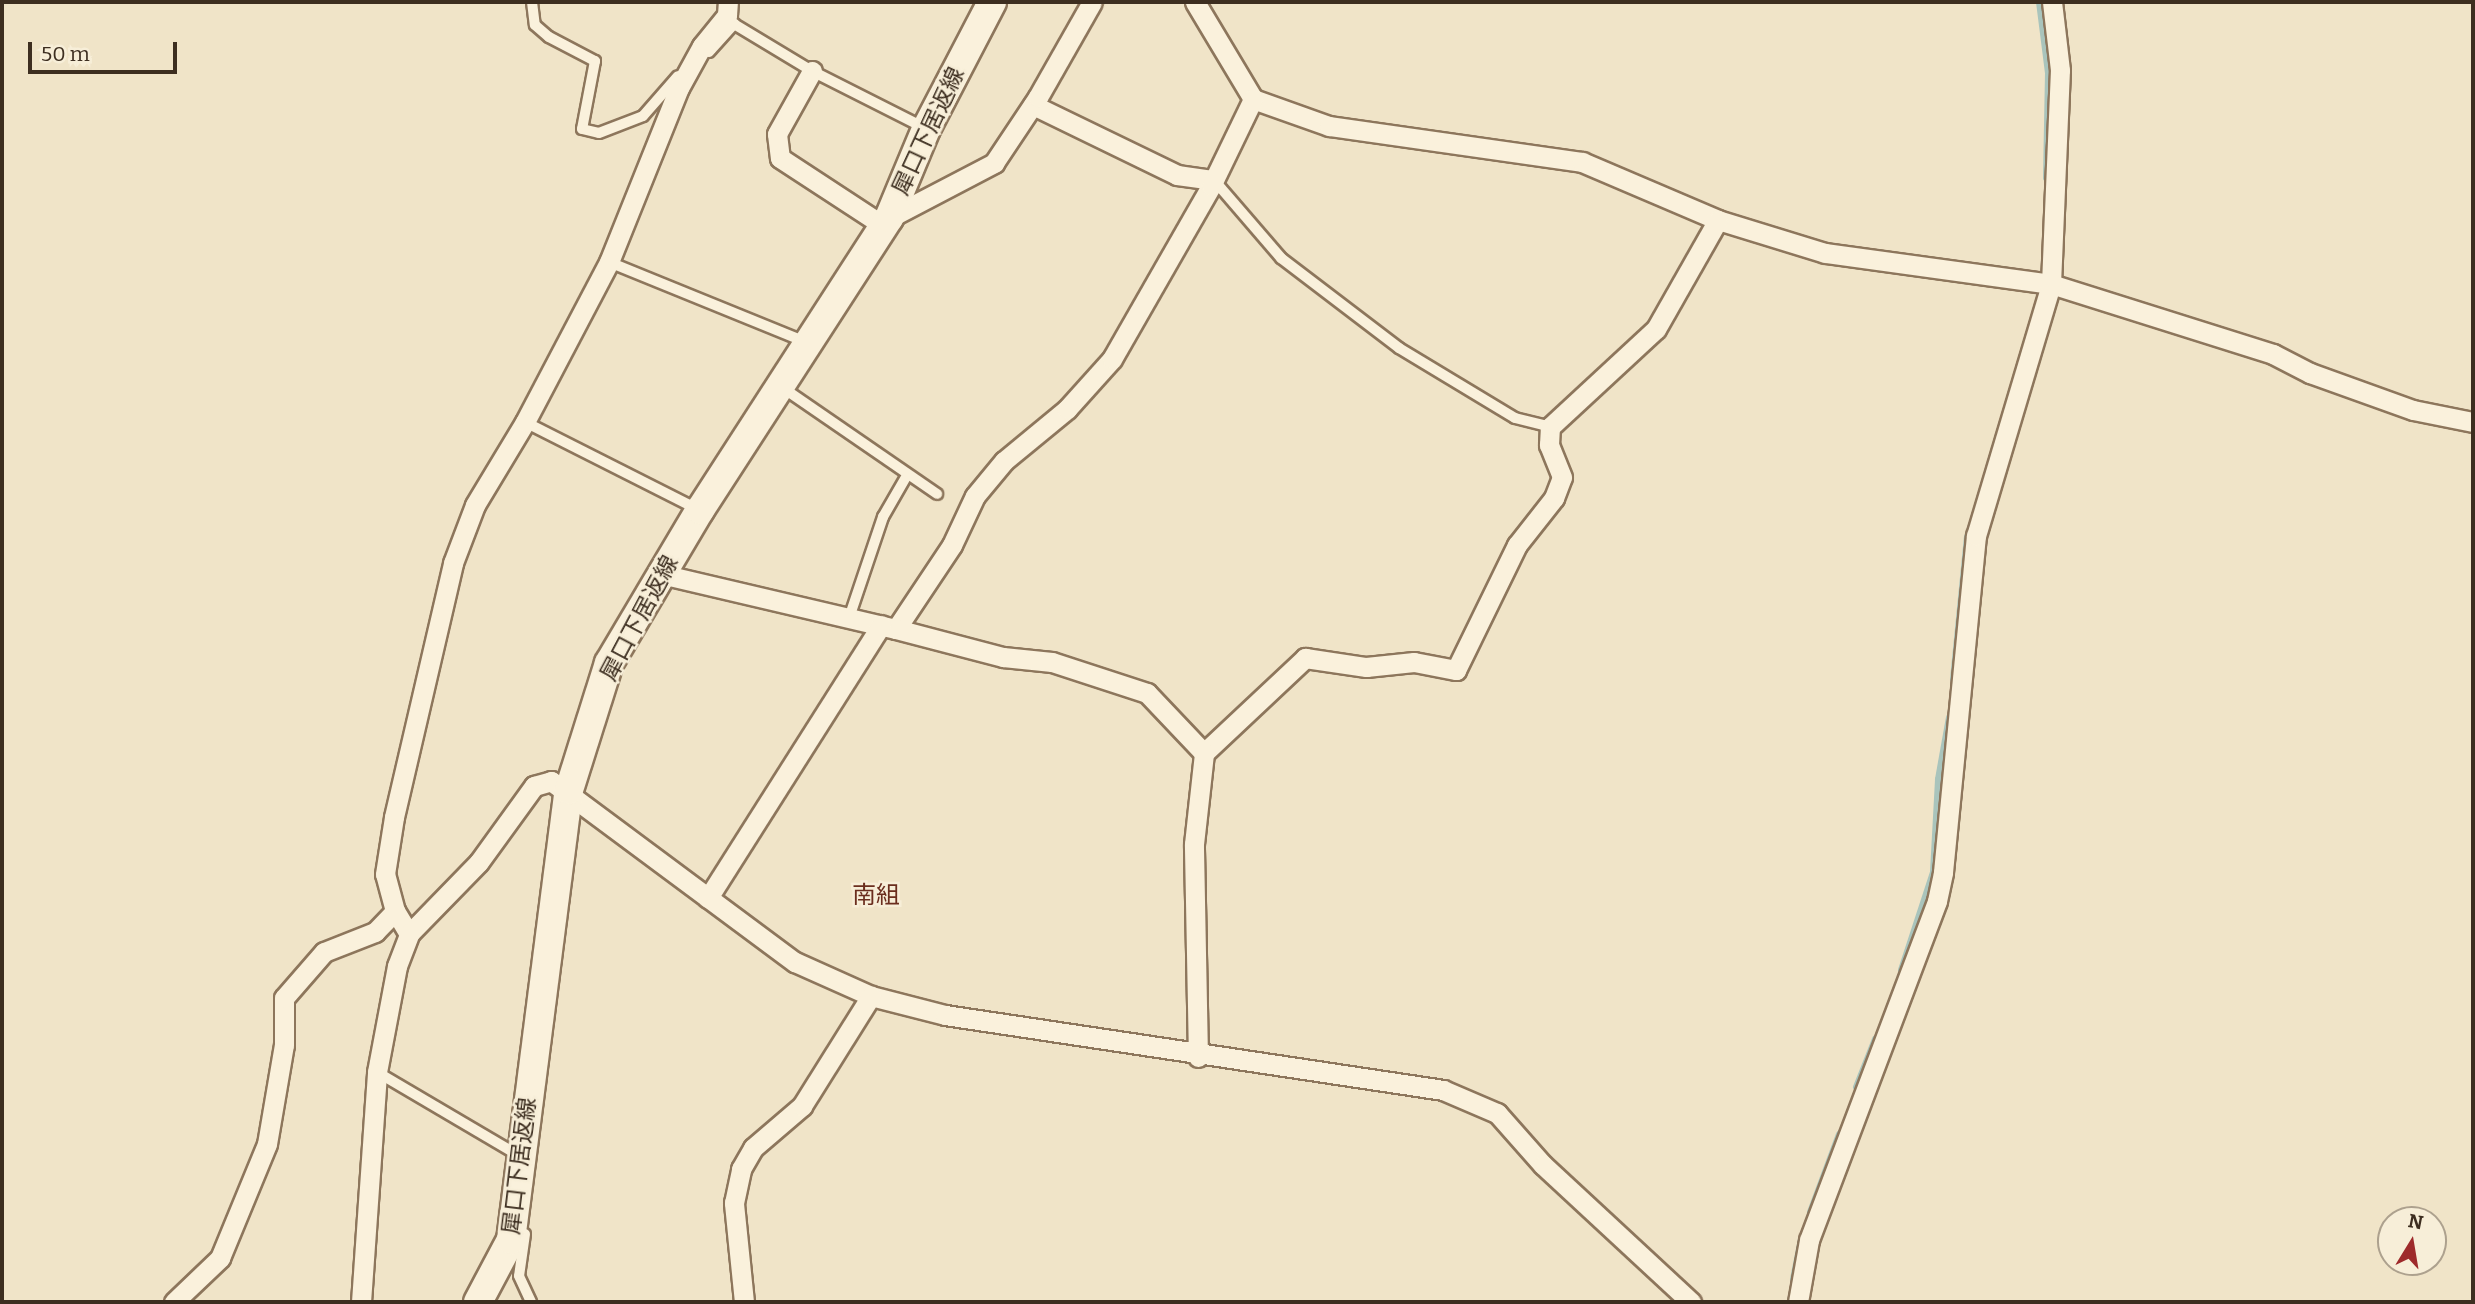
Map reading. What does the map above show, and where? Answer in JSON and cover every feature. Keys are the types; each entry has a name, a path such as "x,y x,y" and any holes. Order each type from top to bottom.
{"main road":[{"name":"犀口下居返線","path":"478,1302 511,1240 528,1161 569,790 609,663 701,510 886,222 926,129 992,2"}],"street":[{"path":"409,933 395,911 385,874 394,817 453,563 475,505 525,422 609,262 685,78 697,55 727,15 728,2"},
{"path":"812,71 777,134 780,158 886,222 994,163 1033,105 1092,2"},
{"path":"1195,2 1253,99 1329,126 1582,162 1718,220 1825,253 2051,284 2273,355 2309,373 2413,410 2473,422"},
{"path":"1798,1302 1808,1240 1937,901 1976,536 2051,284 2060,70 2052,2"},
{"path":"708,898 888,627 952,544 975,496 1004,461 1067,408 1112,359 1214,180 1253,99"},
{"path":"1033,105 1177,175 1214,180"},
{"path":"1198,1057 1194,844 1204,753 1305,658 1366,667 1414,662 1456,670 1517,545 1553,498 1562,477 1549,445 1550,427 1656,329 1718,220"},
{"path":"661,574 1003,657 1052,662 1147,693 1204,753"},
{"path":"361,1302 377,1072 397,966 409,933 479,862 534,786 551,780 569,790 794,962 871,996 945,1016 1198,1057 1443,1090 1497,1113 1543,1165 1691,1302"},
{"path":"174,1302 220,1258 268,1144 284,1045 284,998 324,952 375,932 395,911"},
{"path":"744,1302 734,1203 741,1169 753,1148 802,1106 871,996"}],"lane":[{"path":"532,2 535,25 549,37 595,61 582,129 599,133 643,116 697,55"},
{"path":"685,78 734,24 812,71 926,129"},
{"path":"1214,180 1281,258 1399,348 1515,418 1550,427"},
{"path":"609,262 808,343"},
{"path":"780,386 906,477 937,494"},
{"path":"525,422 701,510"},
{"path":"849,618 884,517 906,477"},
{"path":"377,1072 528,1161"},
{"path":"526,1227 519,1276 531,1302"}],"waterway":[{"path":"2039,2 2048,73 2046,178"},
{"path":"1953,679 1967,537"},
{"path":"1901,970 1933,872 1938,779 1949,717"},
{"path":"1856,1087 1875,1039"},
{"path":"1810,1212 1839,1134"},
{"path":"1793,1279 1801,1239"}],"district":[{"name":"南組","path":"876,896"}]}
